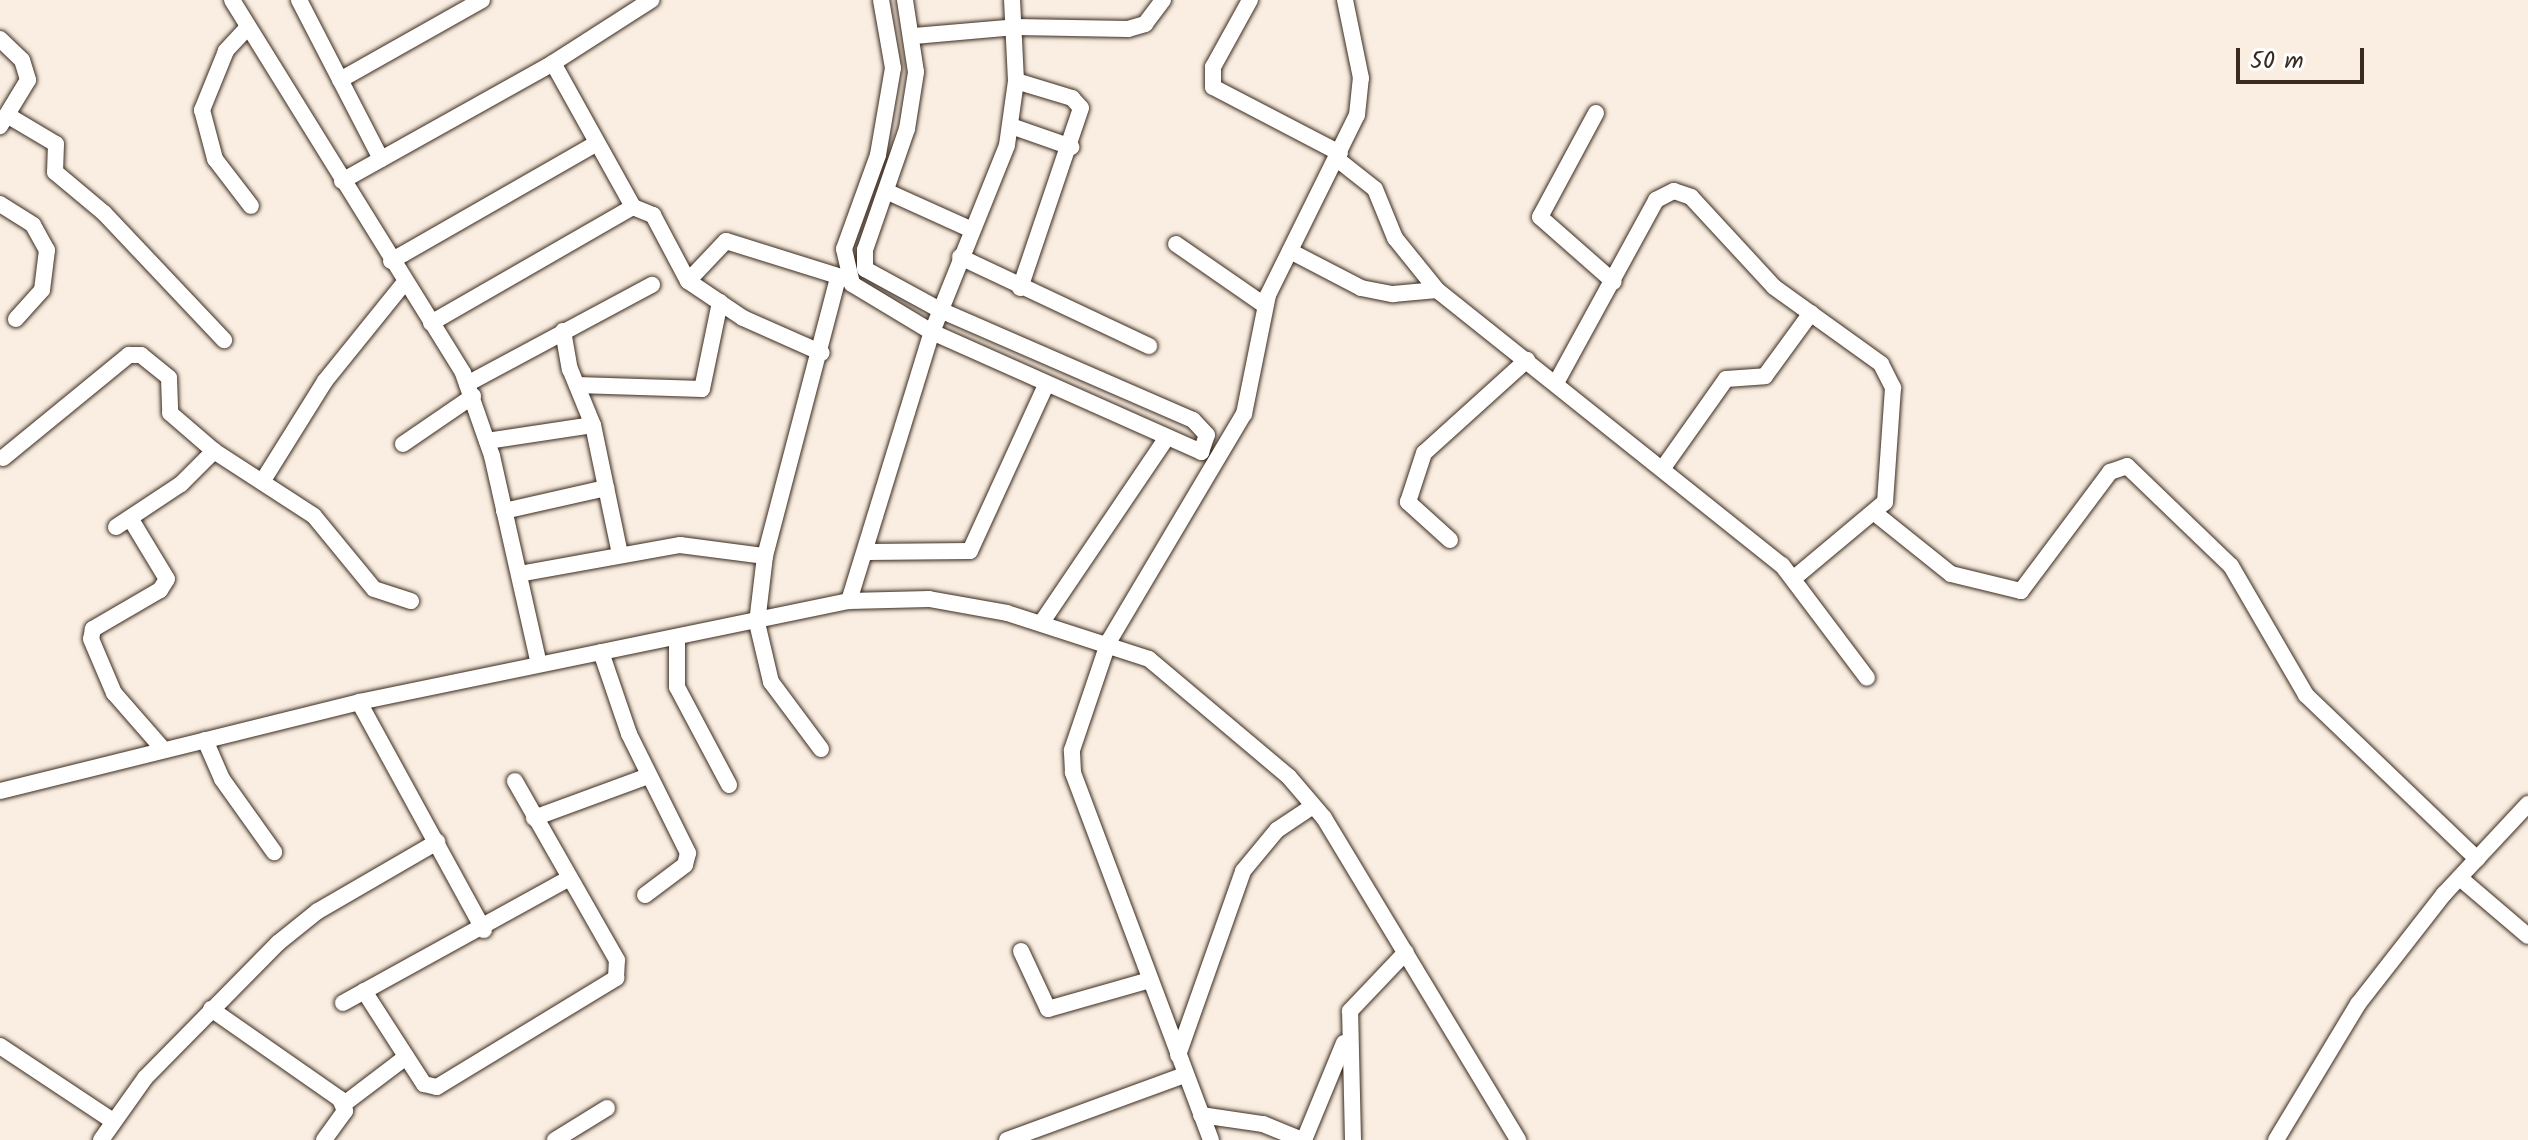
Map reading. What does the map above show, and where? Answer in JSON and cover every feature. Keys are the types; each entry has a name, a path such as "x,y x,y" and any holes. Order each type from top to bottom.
{"street":[{"path":"232,0 470,390 487,441 539,664"},
{"path":"299,0 381,159"},
{"path":"340,80 482,0"},
{"path":"342,181 553,63 631,5 651,0"},
{"path":"821,749 771,682 757,623 765,556 843,278 844,249 878,155 893,68 881,0"},
{"path":"871,277 863,264 865,250 888,192 916,72 914,36 905,0"},
{"path":"849,601 867,552 932,332 1011,126 1016,81 1016,27 1012,0"},
{"path":"914,36 1016,27 1138,27 1163,0"},
{"path":"1250,0 1213,67 1213,87 1338,156 1375,189 1399,244 1437,290 1663,468 1794,578 1867,678"},
{"path":"1211,1140 1072,762 1077,728 1109,641 1244,414 1264,305 1338,156 1361,97 1345,0"},
{"path":"248,27 226,51 202,110 215,159 251,206"},
{"path":"0,39 22,60 28,80 4,120 53,141 55,172 104,213 224,340"},
{"path":"553,63 633,207 653,215 688,281 720,302 822,353"},
{"path":"1016,81 1079,102 1071,147 1020,288"},
{"path":"1596,113 1540,217 1614,282"},
{"path":"1011,126 1071,147"},
{"path":"391,261 597,143"},
{"path":"1556,383 1614,282 1650,208 1660,195 1674,191 1713,215 1762,276 1881,364 1893,388 1891,475 1876,514 1794,578"},
{"path":"888,192 972,230"},
{"path":"0,204 33,225 47,250 42,290 16,319"},
{"path":"431,323 633,207"},
{"path":"688,281 726,241 843,278 871,277 1193,420 1207,435 1201,452 1165,440 932,332 863,295 843,278"},
{"path":"1176,244 1264,305"},
{"path":"1290,251 1361,288 1393,294 1437,290"},
{"path":"960,257 1020,288 1149,346"},
{"path":"262,482 325,381 405,282"},
{"path":"403,444 470,390 563,331 652,285"},
{"path":"577,385 702,389 720,302"},
{"path":"1663,468 1726,379 1765,376 1811,313"},
{"path":"563,331 577,385 593,425 620,554"},
{"path":"3,458 135,353 169,378 170,413 214,451 314,516 374,589 411,601"},
{"path":"1450,540 1408,502 1423,471 1423,456 1527,360"},
{"path":"867,552 970,551 1046,385"},
{"path":"487,441 593,425"},
{"path":"1042,622 1165,440"},
{"path":"163,749 114,693 91,639 93,629 160,590 167,579 123,523 214,451"},
{"path":"1876,514 1951,574 2021,591 2110,472 2127,466 2231,566 2306,695 2477,859"},
{"path":"504,511 606,488"},
{"path":"519,574 680,545 765,556"},
{"path":"0,791 359,702 757,623 849,601 929,599 1042,622 1109,641 1149,659 1289,777 1313,806 1406,952 1518,1140"},
{"path":"677,637 677,687 729,785"},
{"path":"601,652 648,776 688,859 645,895"},
{"path":"359,702 484,930"},
{"path":"205,740 222,779 274,852"},
{"path":"534,818 648,776"},
{"path":"364,991 424,1084 437,1087 611,985 617,960 566,880 515,781"},
{"path":"2276,1140 2358,1004 2460,878 2528,804"},
{"path":"1178,1055 1243,871 1277,830 1313,806"},
{"path":"101,1140 113,1121 211,1009 318,911 437,842"},
{"path":"2460,878 2528,936"},
{"path":"343,1003 484,930 566,880"},
{"path":"1021,951 1048,1009 1150,980"},
{"path":"1201,1115 1263,1124 1303,1140 1346,1038 1356,1000 1406,952"},
{"path":"211,1009 344,1104"},
{"path":"1346,1038 1353,1140"},
{"path":"0,1046 113,1121"},
{"path":"324,1140 342,1117 344,1104 406,1057"},
{"path":"1007,1140 1185,1075"},
{"path":"555,1140 607,1108"}]}
